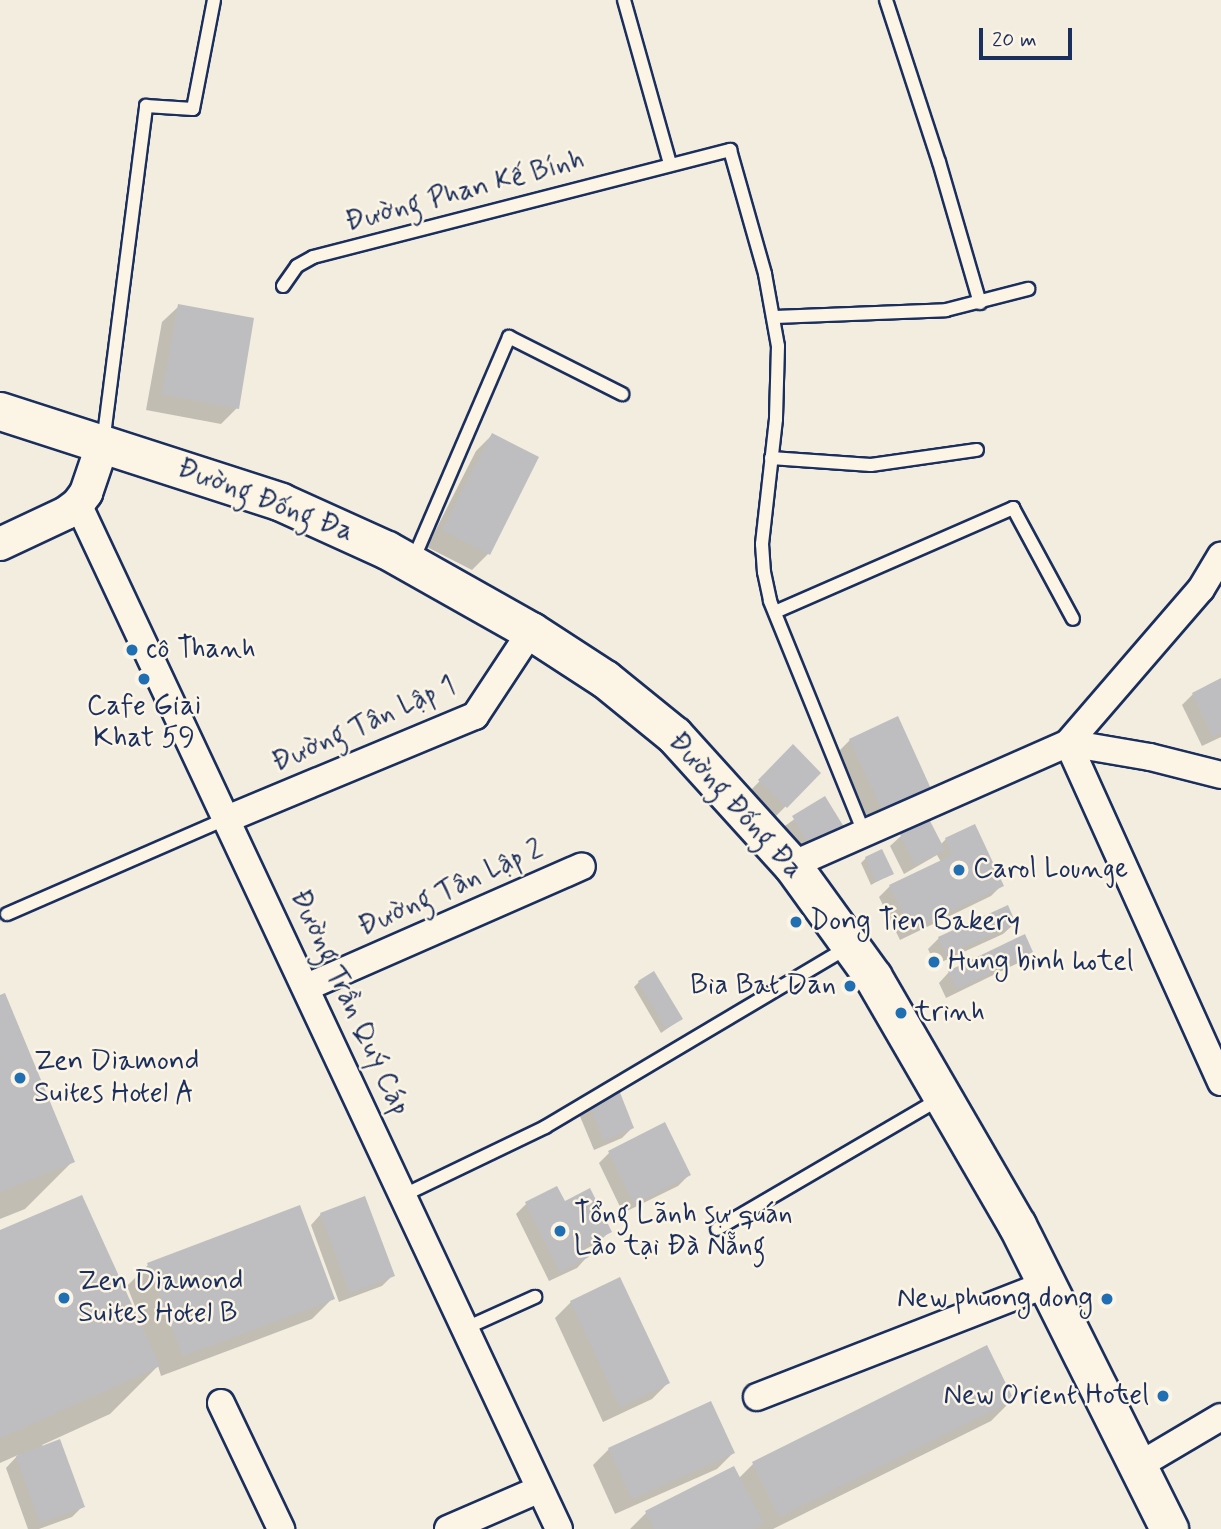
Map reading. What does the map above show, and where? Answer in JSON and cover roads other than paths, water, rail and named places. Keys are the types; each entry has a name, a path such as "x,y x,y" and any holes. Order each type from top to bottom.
{"main road":[{"name":"Đường Đống Đa","path":"0,411 281,502 412,564 531,631 605,679 674,735 792,865 851,946 944,1096 1046,1284 1170,1529"}],"street":[{"path":"0,544 66,513 78,504 86,493 103,443"},
{"name":"Đường Trần Quý Cáp","path":"78,504 307,987 559,1529"},
{"path":"792,865 1068,743 1201,589 1221,556"},
{"name":"Đường Tân Lập 1","path":"227,819 475,716 531,631"},
{"path":"1068,743 1150,757 1221,775"},
{"path":"1068,743 1221,1082"},
{"name":"Đường Tân Lập 2","path":"307,987 582,866"},
{"path":"757,1397 1046,1284"},
{"path":"221,1403 281,1529"},
{"path":"1138,1466 1221,1417"},
{"path":"448,1529 540,1489"}],"lane":[{"path":"103,443 146,106 192,108 214,0"},
{"path":"624,0 670,164"},
{"path":"887,1 939,162 979,303"},
{"name":"Đường Phan Kế Bính","path":"283,286 297,267 313,257 730,150 775,317 778,377 762,544 764,572 775,612 864,832"},
{"path":"775,317 946,310 1028,289"},
{"path":"412,564 509,337 622,394"},
{"path":"771,458 871,465 977,450"},
{"path":"775,612 1013,508 1073,619"},
{"path":"7,914 227,819"},
{"path":"404,1195 545,1127 851,946"},
{"path":"717,1229 944,1096"},
{"path":"466,1328 535,1297"}],"place":[{"name":"cô Thanh","path":"132,650"},
{"name":"Cafe Giai Khat 59","path":"144,679"},
{"name":"Carol Lounge","path":"959,870"},
{"name":"Dong Tien Bakery","path":"796,922"},
{"name":"Hung binh hotel","path":"934,962"},
{"name":"Bia Bat Dan","path":"850,986"},
{"name":"trinh","path":"901,1013"},
{"name":"Zen Diamond Suites Hotel A","path":"20,1078"},
{"name":"Tổng Lãnh sự quán Lào tại Đà Nẵng","path":"560,1231"},
{"name":"Zen Diamond Suites Hotel B","path":"64,1298"},
{"name":"New phuong dong","path":"1107,1299"},
{"name":"New Orient Hotel","path":"1163,1396"}]}
